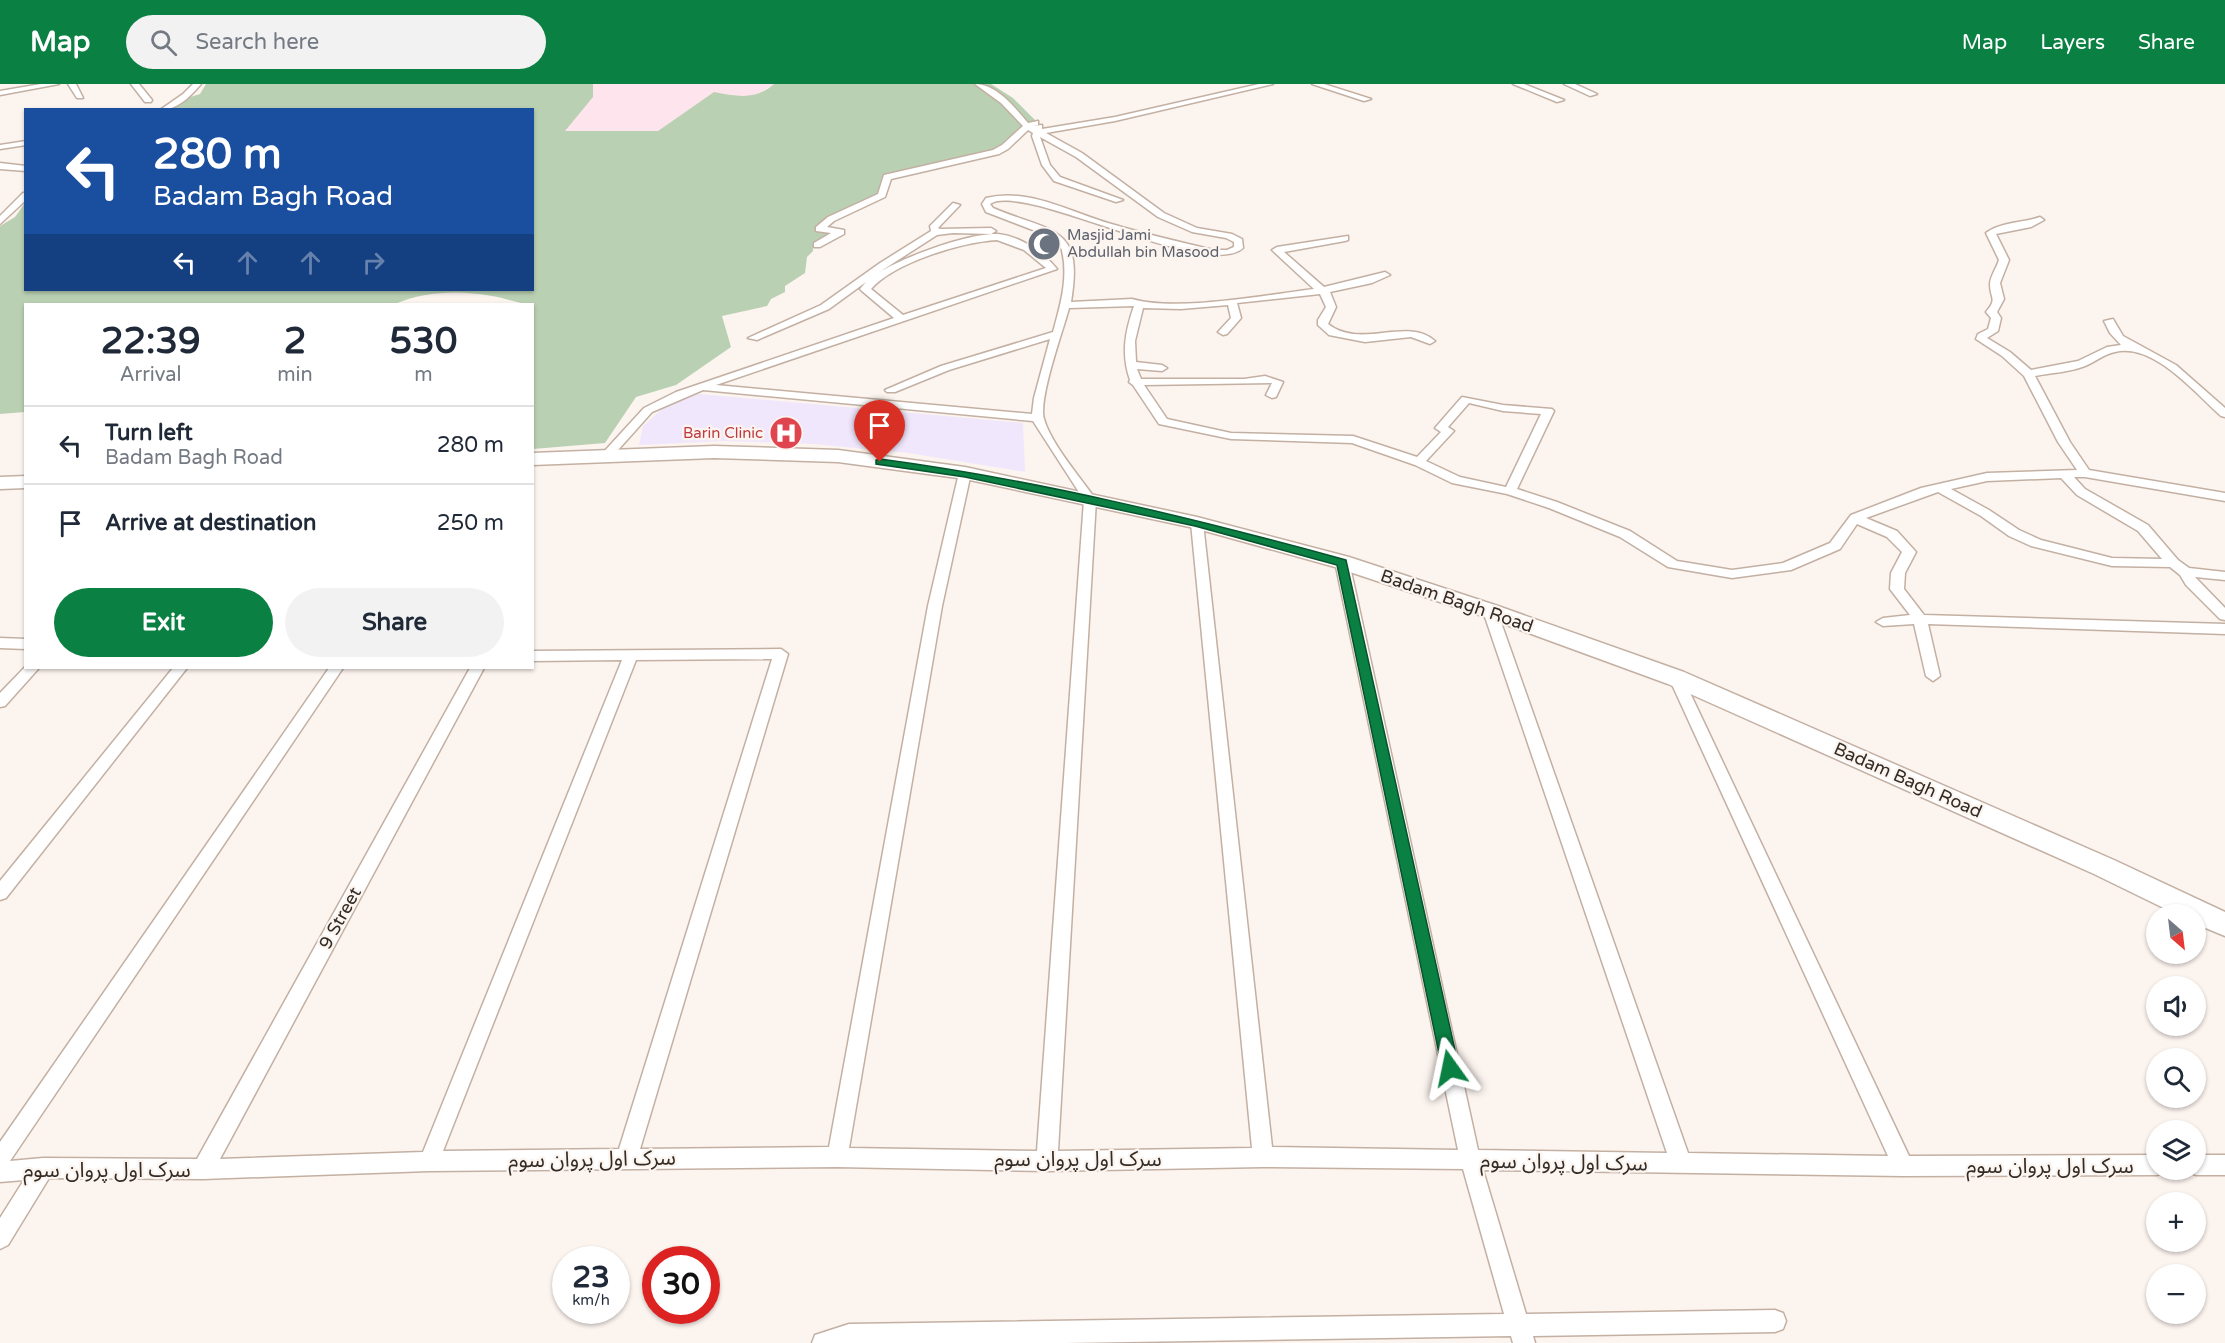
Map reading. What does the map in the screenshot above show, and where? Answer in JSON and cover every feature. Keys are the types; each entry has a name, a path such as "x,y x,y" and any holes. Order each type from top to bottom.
{"main road":[{"name":"Badam Bagh Road","path":"534,459 714,452 838,456 965,473 1197,523 1342,562 1490,611 1676,678 2104,867 2225,925"},
{"path":"0,483 24,482"}],"street":[{"path":"0,93 55,84"},
{"path":"72,84 80,96"},
{"path":"135,84 148,100"},
{"path":"166,108 186,96 196,84"},
{"path":"979,84 1004,101 1027,126 1100,168 1161,215 1195,230 1229,236 1239,241 1238,248 1229,253 1214,253 1111,227 1030,200 1002,197 989,200 986,204 989,210 1055,236 1065,244 1070,266 1065,305 1043,383 1037,418 1064,465 1090,500 1047,1161"},
{"path":"991,84 1020,105"},
{"path":"1119,200 1057,179 1046,165 1036,136 1040,132 1115,119 1269,84"},
{"path":"1316,84 1367,99"},
{"path":"1517,84 1560,100"},
{"path":"1568,84 1593,94"},
{"path":"817,245 841,232 819,229 831,219 882,195 887,177 996,152 1005,147 1035,120 1040,132"},
{"path":"0,147 24,143"},
{"path":"0,166 24,169"},
{"path":"0,220 12,203 24,196"},
{"path":"938,232 933,228 956,206"},
{"path":"2040,219 2031,225 1999,229 1991,233 2004,260 1995,283 2000,303 1991,312 1996,318 1993,331 1982,336 1981,339 2006,354 2029,374 2064,442 2085,474"},
{"path":"753,338 825,308 883,265 938,232 1012,231"},
{"path":"606,456 648,410 680,394 901,318 1040,275 1052,269 1037,255 1007,240 993,237 911,260 878,275 867,284 865,289 901,318"},
{"path":"1345,238 1277,250 1327,295 1331,307 1323,320 1323,325 1333,333 1372,339 1412,334 1430,341"},
{"path":"1065,305 1132,302 1139,305 1174,308 1323,291 1358,285 1385,275"},
{"path":"1223,332 1236,318 1232,302"},
{"path":"1139,305 1129,334 1134,382 1163,422 1231,436 1353,441 1419,462 1456,480 1510,491 1553,505 1625,534 1673,564 1732,574 1786,567 1834,546 1855,518 1915,495 1988,477 2085,474 2225,496"},
{"path":"2109,321 2111,327 2129,347"},
{"path":"891,390 945,368 1057,334"},
{"path":"2029,374 2081,364 2111,349 2129,347 2162,359 2223,411"},
{"path":"1131,365 1162,368"},
{"path":"1134,382 1244,382 1258,378 1278,382 1272,396"},
{"path":"701,387 1037,418"},
{"path":"1419,462 1448,431 1441,428 1466,399 1503,408 1548,411 1510,491"},
{"path":"837,1157 935,606 965,473"},
{"path":"2063,473 2081,492 2144,528 2191,582 2225,616"},
{"path":"1940,488 1985,513 2014,533 2036,543 2112,562 2179,568 2225,576"},
{"path":"1855,518 1892,534 1909,552 1898,573 1897,589 1920,619 1933,676"},
{"path":"1197,523 1263,1157"},
{"path":"1342,562 1470,1160 1522,1334"},
{"path":"1490,611 1681,1163"},
{"path":"1883,622 1920,619 2225,629"},
{"path":"0,643 24,644"},
{"path":"534,656 781,654 627,1158"},
{"path":"429,1161 630,655"},
{"path":"0,702 31,669"},
{"path":"0,893 179,669"},
{"path":"0,1159 335,669"},
{"name":"9 Street","path":"203,1169 476,669"},
{"path":"1676,678 1903,1166"},
{"name":"سرک اول پروان سوم","path":"0,1172 43,1168 203,1169 429,1161 837,1157 1047,1161 1263,1157 1903,1166 2146,1165"},
{"path":"2206,1165 2225,1165"},
{"path":"0,1238 43,1168"},
{"path":"823,1343 849,1335 1011,1338 1522,1334 1775,1322"}],"shaded area":[{"path":"593,84 774,84 754,97 714,92 658,131 564,131 593,97"},
{"path":"689,393 1023,423 1025,472 908,453 814,444 723,441 639,445 643,426 661,410"}],"green space":[{"path":"206,84 593,84 593,97 565,131 658,131 714,92 746,96 760,93 774,84 991,84 1013,98 1037,122 996,152 890,175 882,195 820,228 841,232 813,248 807,257 805,273 785,286 785,292 771,299 767,306 722,316 731,347 676,385 636,397 605,443 534,449 534,303 468,293 430,294 398,303 24,303 24,412 0,414 0,226 15,217 24,204 24,291 534,291 534,108 169,108 200,94"}],"place":[{"name":"Masjid Jami Abdullah bin Masood","path":"1044,244"},
{"name":"Barin Clinic","path":"786,433"}],"route":[{"path":"880,462 965,473 1197,523 1342,562 1450,1068"}]}
